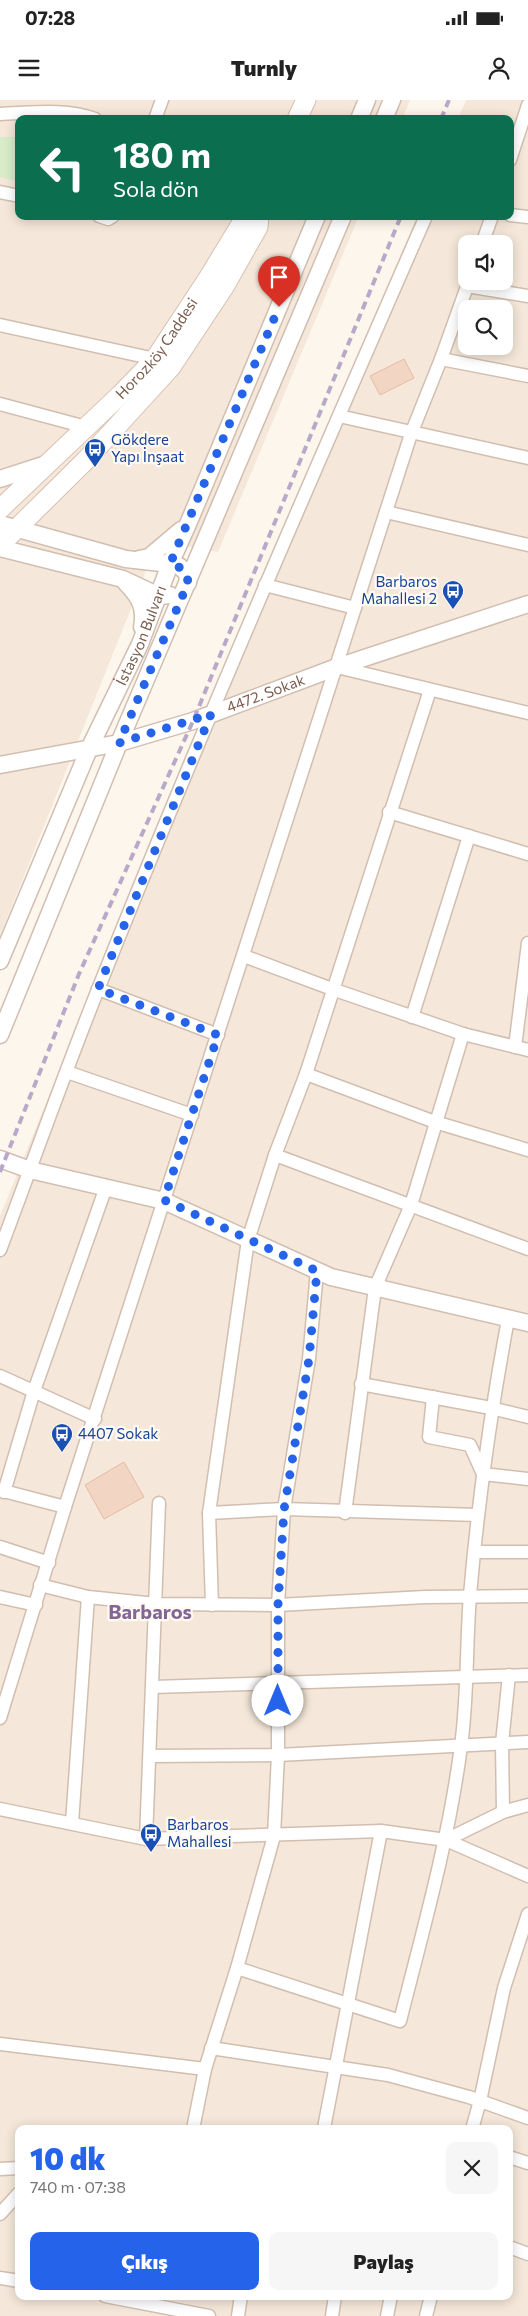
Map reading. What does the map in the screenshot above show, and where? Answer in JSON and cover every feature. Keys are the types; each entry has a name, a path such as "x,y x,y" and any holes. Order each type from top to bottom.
{"main road":[{"path":"299,115 306,100"},
{"name":"Horozköy Caddesi","path":"0,509 155,359 244,220"},
{"path":"0,546 8,526 86,460 171,367 224,287 258,227 259,220"}],"street":[{"path":"156,115 162,100"},
{"path":"361,115 368,100"},
{"path":"386,115 392,100"},
{"path":"514,151 524,130 528,105"},
{"path":"0,114 72,113 80,115"},
{"path":"0,192 15,195"},
{"path":"514,215 528,217"},
{"name":"İstasyon Bulvarı","path":"0,961 89,749 140,644 170,564 315,220"},
{"name":"İstasyon Bulvarı","path":"0,1035 119,743 341,220"},
{"path":"0,1250 98,989 211,714 265,584 424,220"},
{"path":"485,235 491,220"},
{"path":"0,1718 4,1691 36,1605 40,1585 49,1563 65,1507 95,1419 411,434 466,290"},
{"path":"498,290 528,296"},
{"path":"0,324 155,359"},
{"path":"441,359 528,376"},
{"path":"0,404 86,427"},
{"path":"339,416 411,434 528,458"},
{"path":"0,479 48,464"},
{"path":"386,512 528,545"},
{"path":"126,559 149,557 188,524"},
{"path":"0,546 123,579 159,596 176,595 188,583 187,573 179,566 126,559 8,526"},
{"path":"123,579 140,597 143,621 140,644"},
{"path":"265,584 355,608"},
{"name":"4472. Sokak","path":"0,765 119,743 211,714 337,667 528,604"},
{"path":"337,667 528,713"},
{"path":"212,1605 209,1513 248,1240 275,1154 306,1074 389,812 430,690"},
{"path":"389,812 528,854"},
{"path":"412,1017 469,836"},
{"path":"515,1047 528,943"},
{"path":"244,956 332,989 463,1034 528,1050"},
{"path":"98,989 218,1035"},
{"path":"345,1513 375,1288 410,1205 463,1034"},
{"path":"67,1072 192,1116"},
{"path":"306,1074 435,1122 528,1150"},
{"path":"275,1154 528,1249"},
{"path":"0,1159 30,1170 164,1200 331,1277 528,1323"},
{"path":"0,1170 30,1170"},
{"path":"65,1507 2,1491 34,1391 106,1187"},
{"path":"194,2125 211,2048 238,1968 274,1836 278,1756 278,1605 284,1510 309,1359 317,1271"},
{"path":"238,1968 400,2021 446,1840 462,1745 468,1676 470,1597 478,1514 491,1408 508,1319"},
{"path":"0,1376 95,1419"},
{"path":"361,1384 491,1408 528,1417"},
{"path":"433,1398 429,1438 470,1446 483,1474"},
{"path":"483,1474 528,1478"},
{"path":"146,1839 159,1503"},
{"path":"209,1513 284,1510 345,1513 478,1514"},
{"path":"0,1547 49,1563"},
{"path":"475,1552 528,1552"},
{"path":"40,1585 88,1597 156,1604 278,1605 425,1597 528,1596"},
{"path":"0,1597 36,1605"},
{"path":"72,1824 88,1597"},
{"path":"503,1812 502,1743 509,1675"},
{"path":"153,1687 528,1675"},
{"path":"150,1756 278,1756 528,1742"},
{"path":"446,1840 503,1812 528,1805"},
{"path":"0,1809 146,1839 274,1836 381,1830 446,1840 528,1876"},
{"path":"324,2125 334,2067 381,1830"},
{"path":"473,2125 504,1988 528,1914"},
{"path":"0,2044 205,2070"},
{"path":"211,2048 388,2075 480,2100 528,2118"},
{"path":"513,2158 528,2163"},
{"path":"0,2169 15,2168"},
{"path":"0,2214 15,2197"},
{"path":"513,2248 528,2254"},
{"path":"0,2278 15,2280"},
{"path":"125,2300 209,2316"},
{"path":"238,2316 240,2300"},
{"path":"332,2316 334,2300"},
{"path":"387,2316 390,2300"},
{"path":"426,2316 430,2300"}],"shaded area":[{"path":"0,100 410,100 404,115 15,115 15,220 357,220 218,552 158,541 0,936"},
{"path":"466,100 528,100 528,2316 0,2316 0,1216 191,747 415,220 514,220 514,115 460,115"}],"green space":[{"path":"0,137 15,137 15,181 0,177"}],"building":[{"path":"404,359 414,378 380,395 370,376"},
{"path":"124,1462 144,1497 104,1519 85,1485"}],"railway":[{"path":"443,115 449,100"},
{"path":"0,1172 79,974 193,721 399,220"}],"place":[{"name":"Gökdere Yapı İnşaat","path":"95,468"},
{"name":"Barbaros Mahallesi 2","path":"453,610"},
{"name":"4407 Sokak","path":"62,1453"},
{"name":"Barbaros Mahallesi","path":"151,1853"}],"district":[{"name":"Barbaros","path":"150,1612"}],"route":[{"path":"278,1701 278,1605 284,1510 309,1359 317,1271 164,1200 218,1035 98,989 211,714 119,743 188,583 187,573 179,566 170,564 279,307"}]}
